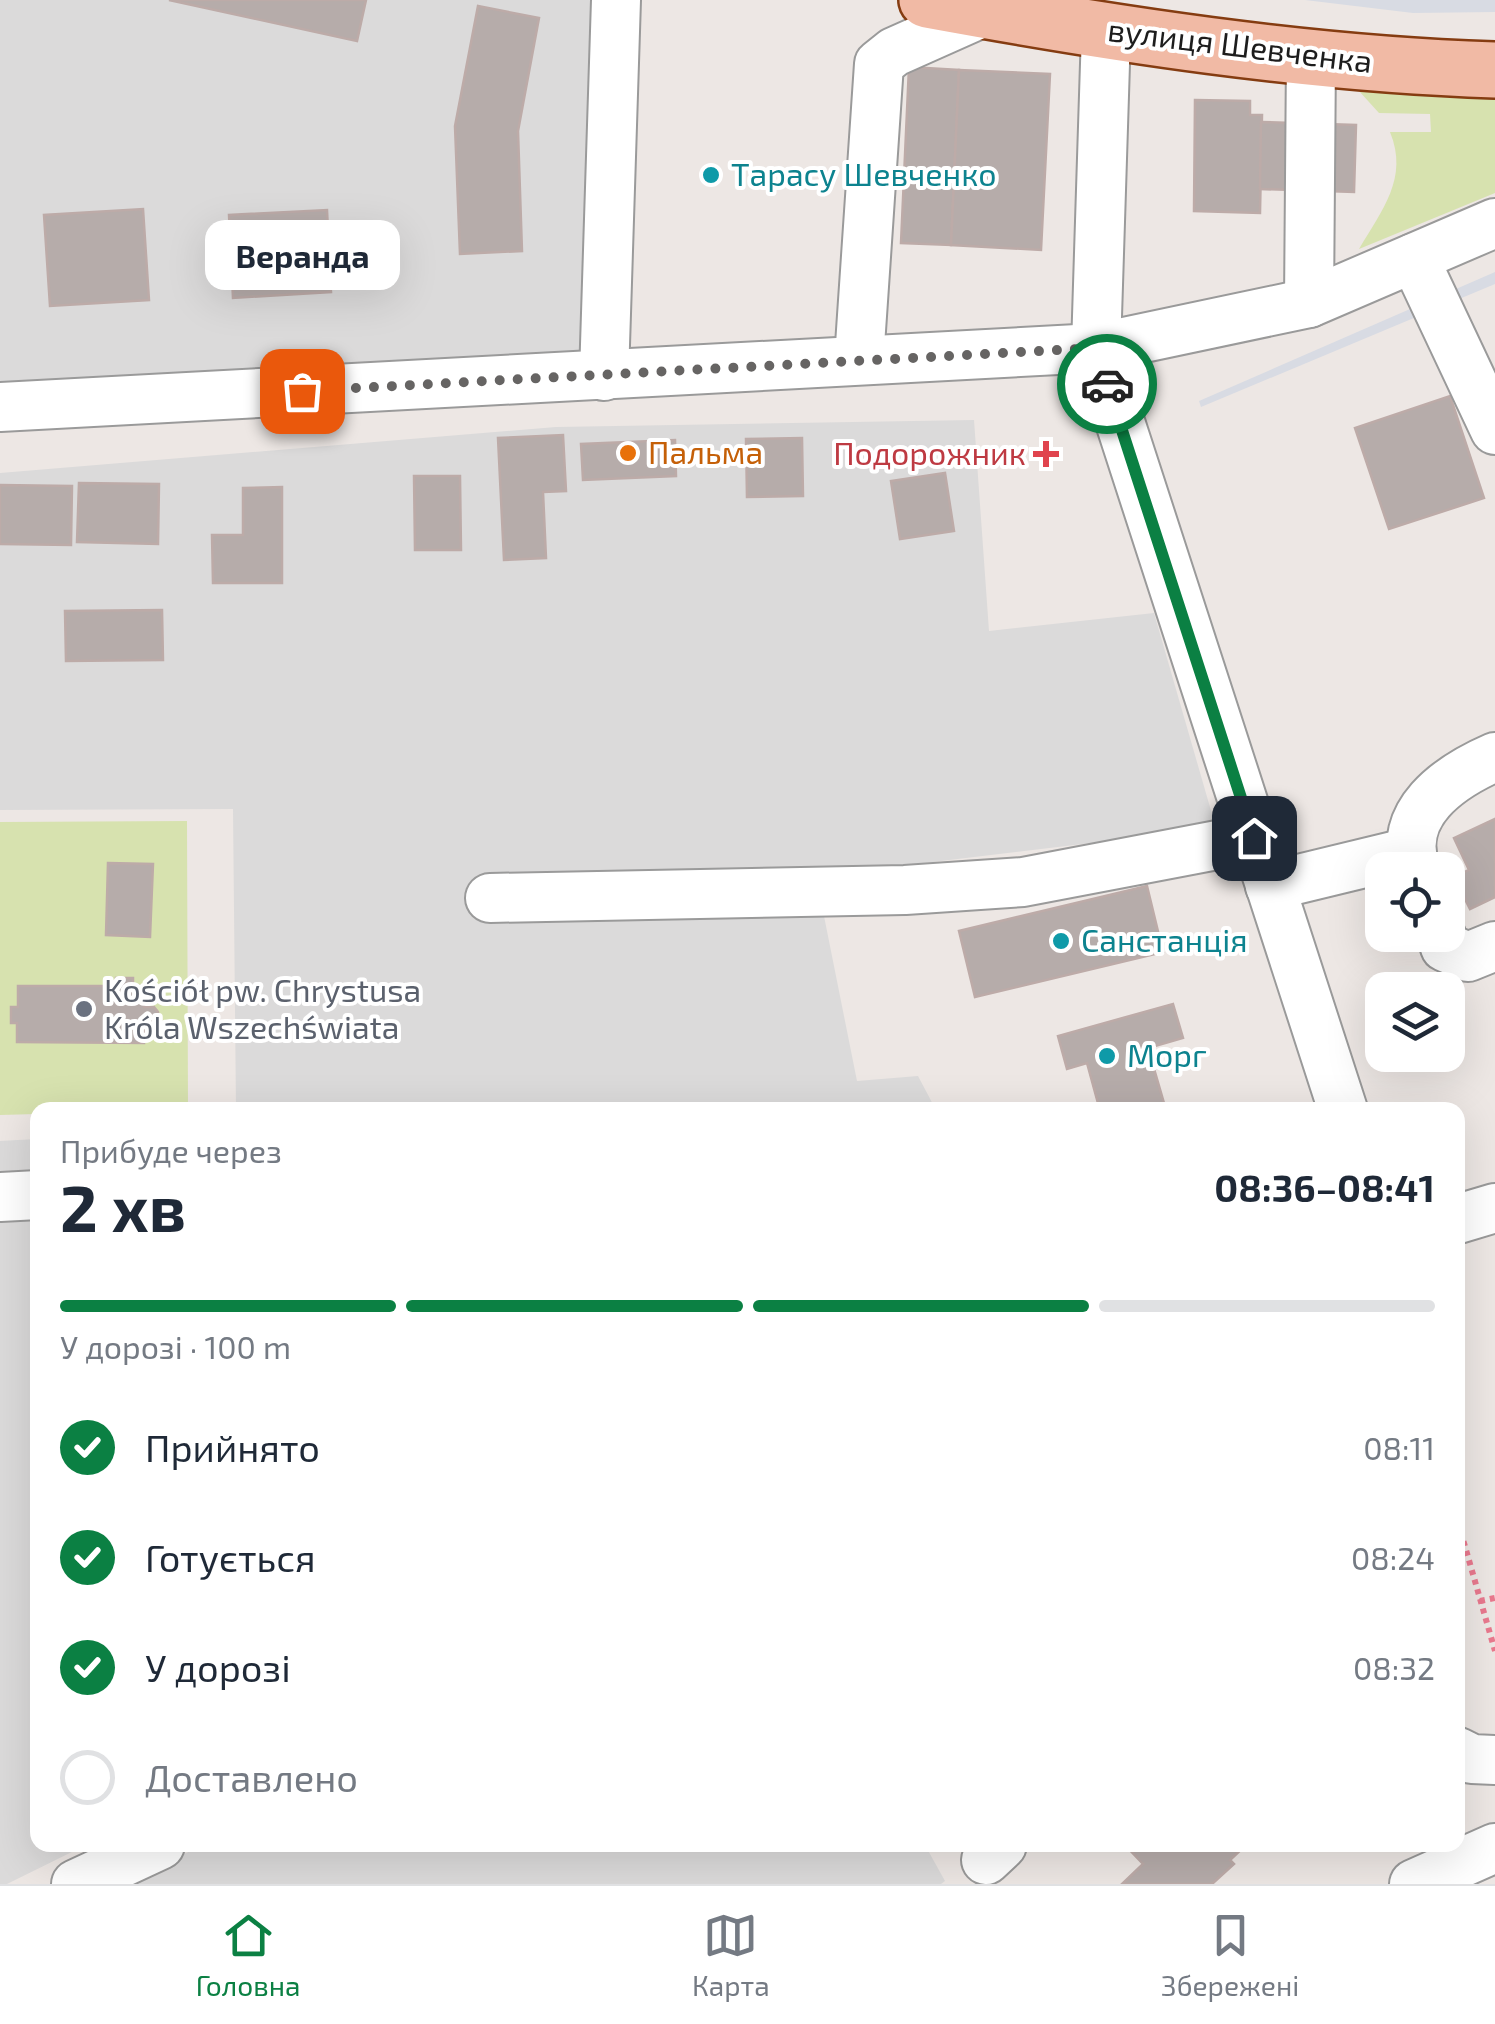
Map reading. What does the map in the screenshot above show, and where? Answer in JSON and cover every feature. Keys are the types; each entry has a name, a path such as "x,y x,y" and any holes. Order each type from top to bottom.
{"main road":[{"name":"вулиця Шевченка","path":"927,0 1106,32 1436,68 1495,70"}],"street":[{"path":"604,376 616,0"},
{"path":"859,360 879,64 894,52 986,11"},
{"path":"1106,32 1096,348 1340,1102"},
{"path":"1309,303 1311,55"},
{"path":"0,407 1096,348 1309,303 1495,223"},
{"path":"1414,258 1483,385 1495,430"},
{"path":"1412,852 1410,833 1437,792 1463,770 1495,757"},
{"path":"490,898 905,890 1023,882 1254,838"},
{"path":"1270,886 1365,869"},
{"path":"1455,952 1468,957 1495,946"},
{"path":"0,1198 30,1196"},
{"path":"1465,1218 1495,1208"},
{"path":"1465,1756 1472,1760 1495,1760"},
{"path":"1414,1884 1495,1848"},
{"path":"76,1884 145,1852"}],"path":[{"path":"1465,1547 1495,1651"},
{"path":"1480,1601 1495,1598"}],"shaded area":[{"path":"0,0 598,0 587,359 0,387"},
{"path":"1305,0 1495,0 1495,12 1413,13"},
{"path":"1495,272 1495,284 1201,407 1199,401"},
{"path":"974,420 989,631 1154,613 1216,828 816,876 857,1081 918,1076 932,1102 236,1102 233,809 0,810 0,473 556,427"},
{"path":"30,1139 30,1852 72,1852 7,1884 0,1884 0,1141"},
{"path":"188,1852 929,1852 945,1881 941,1884 122,1884"}],"green space":[{"path":"1359,91 1495,97 1495,193 1359,249 1384,207 1395,179 1395,149 1390,132 1431,132 1430,114 1379,113"},
{"path":"187,821 188,1102 30,1102 30,1114 0,1115 0,822"}],"building":[{"path":"169,0 366,0 357,41"},
{"path":"478,6 539,18 518,131 522,251 460,254 455,126"},
{"path":"909,67 959,70 951,245 901,243"},
{"path":"959,70 1050,74 1041,250 951,245"},
{"path":"1195,100 1250,101 1250,115 1262,115 1260,213 1194,211"},
{"path":"1261,122 1356,125 1354,192 1260,189"},
{"path":"143,209 149,300 50,306 44,215"},
{"path":"327,210 331,292 233,298 229,215"},
{"path":"1450,396 1484,498 1389,529 1355,428"},
{"path":"563,435 566,491 543,492 546,558 504,560 498,438"},
{"path":"802,438 803,496 747,497 746,439"},
{"path":"675,440 676,476 583,480 581,444"},
{"path":"945,473 954,531 900,539 891,481"},
{"path":"414,476 460,476 461,550 415,550"},
{"path":"79,483 159,484 158,544 77,542"},
{"path":"0,485 72,486 71,545 0,544"},
{"path":"282,487 282,583 213,583 212,535 243,535 243,488"},
{"path":"162,610 163,660 66,661 65,611"},
{"path":"1495,819 1495,897 1470,909 1465,899 1465,872 1469,870 1465,852 1461,852 1454,838"},
{"path":"108,863 153,864 150,937 106,935"},
{"name":"Санстанція","path":"1147,886 1163,952 975,997 959,931"},
{"name":"Kościół pw. Chrystusa Króla Wszechświata","path":"116,978 133,978 133,986 144,986 144,1007 154,1007 158,1012 158,1022 153,1027 144,1027 144,1043 17,1042 17,1023 11,1023 11,1007 18,1007 18,986 116,986"},
{"name":"Морг","path":"1173,1004 1183,1038 1148,1048 1164,1102 1098,1102 1087,1063 1067,1069 1058,1036"},
{"path":"1132,1852 1239,1852 1230,1860 1234,1864 1212,1884 1122,1884 1143,1864"}],"way so far":[{"path":"302,391 1096,348 1107,384"}],"place":[{"name":"Тарасу Шевченко","path":"711,175"},
{"name":"Веранда","path":"302,391"},
{"name":"Пальма","path":"628,453"},
{"name":"Подорожник","path":"1046,454"},
{"name":"Санстанція","path":"1061,941"},
{"name":"Kościół pw. Chrystusa Króla Wszechświata","path":"84,1009"},
{"name":"Морг","path":"1107,1056"}],"route":[{"path":"1107,384 1254,838"}]}
